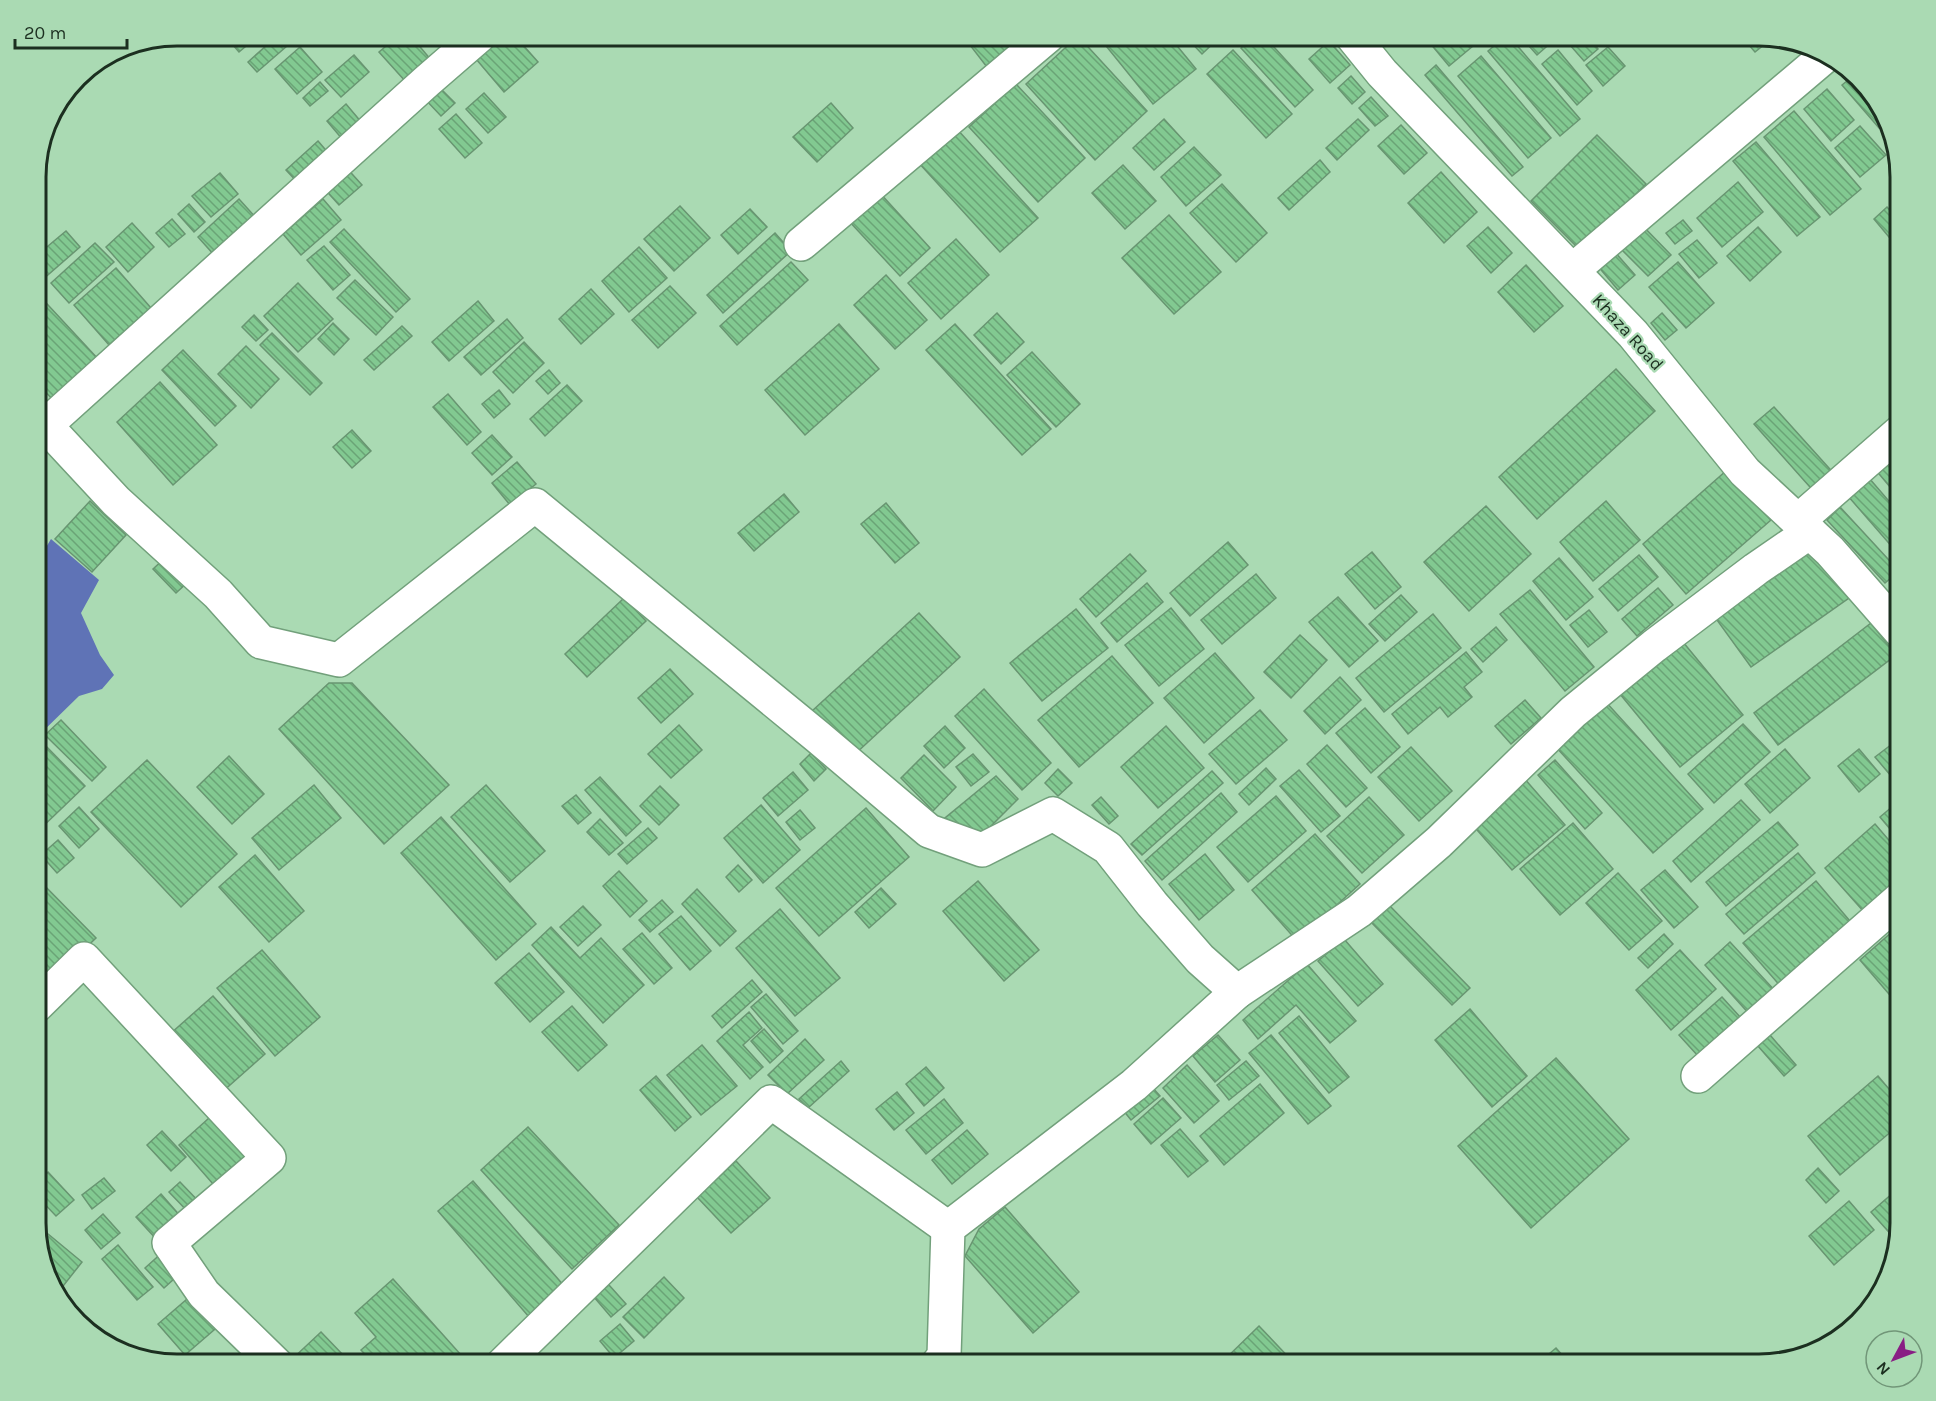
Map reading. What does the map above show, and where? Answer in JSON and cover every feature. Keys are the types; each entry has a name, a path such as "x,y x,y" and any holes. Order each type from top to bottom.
{"street":[{"path":"801,244 1036,46"},
{"name":"Khaza Road","path":"1360,46 1382,73 1634,334 1745,472 1830,550 1890,619"},
{"path":"47,419 467,47"},
{"path":"1573,270 1819,61"},
{"path":"47,432 116,501 218,594 261,642 339,660 535,505 929,831 982,850 1053,814 1108,848 1152,904 1200,959 1237,992"},
{"path":"948,1228 1134,1085 1237,992 1359,911 1439,842 1573,712 1654,646 1756,569 1804,527 1890,442"},
{"path":"1698,1076 1890,908"},
{"path":"47,995 84,959 269,1158 169,1244 204,1294 266,1354"},
{"path":"513,1354 771,1102 948,1228"},
{"path":"944,1354 948,1228"}],"water":[{"path":"51,539 99,580 81,613 100,655 114,675 102,689 79,696 47,727 47,546"}],"building":[{"path":"971,46 1022,46 990,71"},
{"path":"1067,46 1088,46 1147,111 1095,160 1026,84"},
{"path":"1106,46 1177,46 1196,69 1153,104"},
{"path":"1195,46 1210,46 1202,54"},
{"path":"1273,46 1313,90 1295,107 1241,48"},
{"path":"1323,46 1334,46 1350,65 1330,83 1309,59"},
{"path":"1433,46 1473,46 1449,66"},
{"path":"1494,46 1518,46 1580,119 1560,136 1488,51"},
{"path":"1529,46 1547,46 1537,55"},
{"path":"1571,46 1596,46 1598,49 1584,61"},
{"path":"1750,46 1762,46 1755,52"},
{"path":"235,47 245,47 239,52"},
{"path":"265,47 286,47 257,72 248,62"},
{"path":"300,47 322,72 297,94 275,69"},
{"path":"385,47 420,47 431,60 406,82 379,52"},
{"path":"478,47 525,47 538,62 504,92 471,53"},
{"path":"1608,47 1625,66 1603,86 1586,65"},
{"path":"1233,50 1292,114 1266,138 1207,74"},
{"path":"1558,50 1592,91 1577,105 1542,64"},
{"path":"354,55 369,72 341,97 325,80"},
{"path":"1481,56 1551,138 1528,158 1458,76"},
{"path":"1436,65 1523,167 1512,176 1425,75"},
{"path":"1351,76 1365,92 1352,104 1338,88"},
{"path":"1847,81 1851,85 1867,105 1879,128 1842,85"},
{"path":"320,82 328,91 310,106 303,98"},
{"path":"1016,84 1085,158 1038,202 969,127"},
{"path":"437,85 455,103 441,116 424,98"},
{"path":"1827,89 1854,120 1831,141 1804,109"},
{"path":"484,93 506,117 488,133 466,109"},
{"path":"1371,97 1388,116 1375,126 1359,108"},
{"path":"831,103 853,128 817,162 793,137"},
{"path":"346,104 362,123 343,140 327,121"},
{"path":"1794,111 1861,189 1830,215 1764,137"},
{"path":"456,114 482,143 465,158 439,129"},
{"path":"1164,119 1185,142 1154,170 1133,148"},
{"path":"1358,119 1369,130 1337,160 1326,148"},
{"path":"1401,125 1427,153 1404,174 1378,146"},
{"path":"1860,126 1886,155 1860,177 1835,148"},
{"path":"956,128 1038,218 1000,252 918,162"},
{"path":"1597,135 1646,184 1580,250 1531,201"},
{"path":"318,141 330,155 299,184 286,170"},
{"path":"1756,142 1820,217 1797,236 1733,161"},
{"path":"1194,147 1221,175 1186,206 1161,177"},
{"path":"1320,160 1330,172 1289,210 1278,198"},
{"path":"343,164 362,185 339,205 321,185"},
{"path":"1123,165 1156,201 1125,229 1092,193"},
{"path":"1441,172 1477,212 1444,243 1408,203"},
{"path":"220,173 238,194 211,217 192,196"},
{"path":"1738,182 1763,212 1722,247 1697,218"},
{"path":"1222,184 1267,233 1236,262 1190,213"},
{"path":"879,192 930,248 900,276 848,220"},
{"path":"239,199 257,219 215,256 198,237"},
{"path":"323,199 341,220 301,255 283,234"},
{"path":"189,204 205,222 194,232 178,214"},
{"path":"680,206 710,238 674,271 644,239"},
{"path":"1887,207 1890,210 1890,238 1874,219"},
{"path":"750,209 767,227 738,254 721,235"},
{"path":"1169,215 1221,272 1174,314 1122,258"},
{"path":"172,219 185,234 169,247 156,233"},
{"path":"1683,220 1692,231 1675,244 1666,233"},
{"path":"1639,222 1671,255 1648,276 1616,244"},
{"path":"132,223 154,247 128,272 106,247"},
{"path":"1488,227 1512,253 1491,273 1467,246"},
{"path":"1758,227 1781,252 1750,281 1727,256"},
{"path":"344,229 410,299 396,312 330,242"},
{"path":"66,231 80,247 47,276 47,247"},
{"path":"775,233 791,251 723,313 707,295"},
{"path":"956,239 989,275 941,319 908,283"},
{"path":"1697,240 1717,263 1699,278 1679,254"},
{"path":"95,243 114,262 69,303 51,283"},
{"path":"324,246 350,275 333,290 307,260"},
{"path":"639,247 667,278 629,312 602,281"},
{"path":"1614,251 1635,275 1618,290 1597,265"},
{"path":"791,262 808,280 737,345 720,326"},
{"path":"1678,262 1714,303 1686,328 1649,287"},
{"path":"1526,265 1563,306 1534,332 1498,292"},
{"path":"116,268 151,308 109,345 74,305"},
{"path":"886,275 927,320 895,349 854,305"},
{"path":"355,280 393,317 376,335 337,298"},
{"path":"298,283 333,319 298,352 264,316"},
{"path":"670,286 696,313 658,348 632,320"},
{"path":"591,289 614,314 581,344 559,319"},
{"path":"478,301 494,321 449,361 432,342"},
{"path":"47,304 99,360 55,402 47,394"},
{"path":"997,313 1024,342 1001,364 974,335"},
{"path":"1662,313 1677,330 1665,340 1651,323"},
{"path":"254,315 268,330 256,341 242,327"},
{"path":"507,319 523,338 481,375 464,357"},
{"path":"333,323 349,339 334,355 318,339"},
{"path":"839,324 879,369 805,435 765,390"},
{"path":"955,324 1051,429 1022,455 926,350"},
{"path":"402,326 412,336 374,370 364,360"},
{"path":"272,333 322,383 310,395 260,345"},
{"path":"524,342 544,363 513,393 493,372"},
{"path":"246,346 279,379 251,408 218,374"},
{"path":"183,350 236,406 215,426 162,370"},
{"path":"1032,352 1080,404 1056,427 1007,375"},
{"path":"1616,369 1655,411 1537,519 1499,477"},
{"path":"549,370 560,383 548,394 536,381"},
{"path":"160,382 217,445 173,485 117,422"},
{"path":"567,385 582,401 545,436 530,419"},
{"path":"499,390 510,404 494,418 482,404"},
{"path":"448,394 481,432 467,445 433,407"},
{"path":"1774,407 1837,477 1817,495 1754,424"},
{"path":"352,430 371,451 352,468 333,447"},
{"path":"492,435 512,457 492,475 472,453"},
{"path":"1888,457 1890,459 1890,487 1875,469"},
{"path":"517,462 536,484 510,505 492,483"},
{"path":"1727,470 1771,520 1686,594 1643,544"},
{"path":"1869,478 1890,502 1890,544 1848,496"},
{"path":"784,494 799,512 754,551 738,533"},
{"path":"90,501 126,535 92,572 55,539"},
{"path":"1606,501 1640,540 1593,581 1560,542"},
{"path":"886,503 919,543 895,563 861,524"},
{"path":"1486,506 1531,554 1469,611 1424,562"},
{"path":"1840,507 1890,561 1890,579 1885,583 1827,520"},
{"path":"1807,540 1849,598 1751,667 1709,609"},
{"path":"1228,542 1248,565 1190,616 1170,593"},
{"path":"1372,552 1401,587 1375,609 1345,574"},
{"path":"1130,554 1146,571 1096,617 1080,599"},
{"path":"1639,555 1658,577 1618,611 1599,589"},
{"path":"166,557 189,581 176,593 153,569"},
{"path":"1559,558 1593,597 1566,620 1533,581"},
{"path":"1256,574 1276,598 1222,644 1201,620"},
{"path":"1147,583 1163,602 1117,642 1101,623"},
{"path":"1658,588 1673,605 1637,636 1622,619"},
{"path":"1530,590 1594,667 1565,691 1500,614"},
{"path":"1401,595 1417,612 1385,641 1369,624"},
{"path":"1338,597 1378,641 1349,667 1309,622"},
{"path":"624,598 646,621 587,677 565,654"},
{"path":"1171,608 1204,649 1159,686 1125,645"},
{"path":"1076,609 1108,648 1042,701 1010,663"},
{"path":"1589,610 1607,632 1588,647 1570,625"},
{"path":"919,613 960,657 854,755 812,711"},
{"path":"1433,614 1461,648 1384,712 1356,678"},
{"path":"1871,623 1890,647 1890,660 1778,745 1754,713"},
{"path":"1496,627 1507,640 1483,662 1471,649"},
{"path":"1300,635 1327,660 1291,698 1264,672"},
{"path":"1683,642 1743,715 1680,767 1620,694"},
{"path":"1466,652 1482,672 1464,687 1472,697 1448,717 1440,707 1408,734 1392,714"},
{"path":"1215,653 1254,698 1204,743 1164,698"},
{"path":"1112,656 1153,703 1079,767 1038,720"},
{"path":"670,669 693,694 661,723 638,698"},
{"path":"1340,677 1361,700 1325,734 1304,711"},
{"path":"329,683 352,683 449,785 384,844 279,729"},
{"path":"984,689 1051,763 1022,790 955,716"},
{"path":"1525,700 1541,718 1511,744 1495,726"},
{"path":"1605,701 1703,809 1653,853 1555,746"},
{"path":"1365,708 1400,747 1371,773 1336,733"},
{"path":"1260,710 1287,740 1236,784 1209,754"},
{"path":"61,720 106,767 92,781 47,737 47,733"},
{"path":"1743,724 1770,752 1714,803 1688,774"},
{"path":"679,725 702,750 671,778 648,754"},
{"path":"945,726 965,748 944,768 924,746"},
{"path":"1166,726 1204,768 1158,808 1121,767"},
{"path":"1327,745 1367,788 1346,807 1307,764"},
{"path":"1890,746 1890,775 1875,757"},
{"path":"47,747 85,786 47,822"},
{"path":"1411,747 1452,791 1419,821 1378,777"},
{"path":"1785,749 1810,778 1770,813 1745,784"},
{"path":"1859,749 1880,774 1859,792 1838,766"},
{"path":"811,753 826,769 814,781 800,764"},
{"path":"973,754 989,772 971,786 956,767"},
{"path":"924,755 956,787 933,811 901,778"},
{"path":"229,756 264,794 232,824 197,787"},
{"path":"147,760 237,854 181,907 91,812"},
{"path":"1555,760 1602,813 1585,829 1538,775"},
{"path":"1266,768 1276,779 1249,805 1239,794"},
{"path":"1058,769 1072,783 1058,796 1045,783"},
{"path":"1299,770 1340,816 1321,832 1280,786"},
{"path":"1212,771 1223,783 1142,855 1131,844"},
{"path":"793,772 808,790 778,816 763,798"},
{"path":"996,776 1018,799 979,838 945,818"},
{"path":"600,777 641,822 626,836 585,790"},
{"path":"1523,777 1565,825 1512,870 1471,823"},
{"path":"314,785 341,818 279,870 252,838"},
{"path":"486,785 545,851 510,882 451,817"},
{"path":"660,786 679,805 659,825 640,806"},
{"path":"1221,793 1237,812 1162,880 1145,861"},
{"path":"576,795 591,813 578,824 562,806"},
{"path":"1276,796 1306,831 1248,882 1217,847"},
{"path":"1101,797 1118,816 1109,824 1092,805"},
{"path":"1369,797 1404,835 1362,873 1327,836"},
{"path":"1741,800 1760,820 1691,882 1673,861"},
{"path":"761,805 800,850 763,883 724,838"},
{"path":"79,807 99,829 79,848 59,826"},
{"path":"866,808 909,857 819,936 776,888"},
{"path":"1890,808 1890,829 1880,817"},
{"path":"800,810 815,828 800,840 786,822"},
{"path":"441,817 536,924 496,960 401,853"},
{"path":"600,819 623,843 609,855 587,832"},
{"path":"1778,822 1798,845 1726,906 1706,882"},
{"path":"1573,823 1613,869 1560,915 1520,869"},
{"path":"1875,824 1890,841 1890,889 1864,912 1825,868"},
{"path":"648,828 657,838 627,864 618,854"},
{"path":"1315,834 1360,884 1297,941 1252,890"},
{"path":"58,840 74,858 57,873 47,862 47,850"},
{"path":"1798,853 1815,873 1744,934 1726,914"},
{"path":"1205,854 1234,890 1199,920 1169,884"},
{"path":"255,855 304,911 269,942 219,887"},
{"path":"738,865 752,880 739,892 726,877"},
{"path":"1665,870 1698,907 1674,928 1641,890"},
{"path":"619,871 647,901 630,917 603,886"},
{"path":"1618,873 1662,921 1629,950 1586,903"},
{"path":"978,881 1039,950 1004,981 943,911"},
{"path":"1816,881 1855,927 1783,989 1743,943"},
{"path":"47,888 96,938 50,982 47,979"},
{"path":"881,888 896,904 869,928 855,912"},
{"path":"697,889 736,931 720,946 682,904"},
{"path":"662,900 673,912 650,932 639,920"},
{"path":"1387,903 1470,988 1452,1005 1369,920"},
{"path":"583,906 601,925 578,946 560,927"},
{"path":"780,909 840,978 795,1016 736,948"},
{"path":"681,916 711,951 690,970 659,934"},
{"path":"551,927 580,958 601,938 644,985 603,1023 532,945"},
{"path":"642,933 672,968 654,984 623,949"},
{"path":"1664,934 1673,944 1648,968 1638,958"},
{"path":"1890,934 1890,995 1860,960"},
{"path":"1344,939 1383,984 1358,1006 1318,961"},
{"path":"1730,942 1777,993 1752,1017 1705,965"},
{"path":"262,950 320,1017 275,1056 217,988"},
{"path":"1680,950 1716,989 1671,1030 1636,990"},
{"path":"529,953 564,992 530,1022 495,983"},
{"path":"1307,964 1356,1021 1330,1043 1296,1005 1258,1039 1243,1020"},
{"path":"752,980 762,992 722,1028 712,1016"},
{"path":"766,994 798,1031 783,1044 751,1007"},
{"path":"213,996 265,1054 221,1093 170,1034"},
{"path":"1722,997 1741,1018 1698,1056 1679,1035"},
{"path":"572,1006 607,1045 578,1071 542,1032"},
{"path":"1470,1009 1527,1076 1492,1107 1435,1040"},
{"path":"749,1012 762,1028 743,1045 763,1067 750,1079 717,1041"},
{"path":"1299,1016 1349,1077 1329,1093 1279,1033"},
{"path":"764,1029 783,1051 770,1063 751,1041"},
{"path":"1218,1035 1240,1060 1215,1082 1193,1056"},
{"path":"1271,1035 1331,1106 1308,1124 1249,1053"},
{"path":"1770,1035 1796,1065 1784,1076 1758,1046"},
{"path":"805,1039 824,1060 787,1094 768,1075"},
{"path":"702,1045 737,1086 701,1115 667,1075"},
{"path":"1556,1058 1629,1139 1531,1228 1458,1146"},
{"path":"841,1061 849,1071 808,1108 799,1099"},
{"path":"1246,1061 1259,1076 1229,1100 1217,1085"},
{"path":"1187,1065 1219,1101 1194,1123 1163,1088"},
{"path":"926,1067 944,1088 924,1106 906,1084"},
{"path":"656,1076 691,1117 675,1131 640,1090"},
{"path":"1878,1076 1890,1090 1890,1132 1840,1175 1808,1136"},
{"path":"1260,1084 1284,1113 1224,1165 1200,1136"},
{"path":"1152,1087 1160,1096 1131,1120 1123,1110"},
{"path":"897,1092 914,1113 894,1130 876,1109"},
{"path":"1163,1098 1181,1118 1151,1144 1134,1124"},
{"path":"944,1099 963,1123 926,1154 906,1130"},
{"path":"219,1109 260,1156 220,1192 179,1145"},
{"path":"528,1127 619,1225 572,1269 481,1170"},
{"path":"1180,1129 1208,1161 1188,1177 1161,1145"},
{"path":"967,1130 988,1154 952,1184 932,1160"},
{"path":"162,1131 186,1157 171,1171 147,1145"},
{"path":"736,1161 770,1198 731,1233 697,1197"},
{"path":"1818,1168 1839,1191 1826,1203 1806,1180"},
{"path":"47,1173 74,1200 56,1216 47,1207"},
{"path":"104,1178 115,1191 92,1209 82,1195"},
{"path":"473,1181 565,1287 529,1317 438,1211"},
{"path":"180,1182 204,1207 193,1217 169,1192"},
{"path":"161,1194 182,1218 157,1240 136,1217"},
{"path":"1890,1196 1889,1232 1871,1212"},
{"path":"1849,1201 1874,1230 1834,1265 1809,1236"},
{"path":"1005,1207 1079,1292 1033,1333 965,1256 979,1229"},
{"path":"103,1214 120,1233 101,1249 85,1230"},
{"path":"47,1233 82,1262 63,1287 51,1258"},
{"path":"118,1245 153,1287 137,1300 102,1259"},
{"path":"165,1250 184,1270 164,1288 145,1268"},
{"path":"664,1277 684,1298 644,1338 623,1317"},
{"path":"393,1279 460,1354 365,1354 361,1350 376,1337 355,1313"},
{"path":"609,1285 626,1304 611,1317 594,1297"},
{"path":"194,1293 221,1324 184,1354 158,1324"},
{"path":"620,1324 634,1341 619,1354 611,1354 600,1341"},
{"path":"1259,1326 1286,1354 1230,1354"},
{"path":"321,1332 342,1354 297,1354"},
{"path":"1556,1348 1561,1354 1549,1354"}]}
